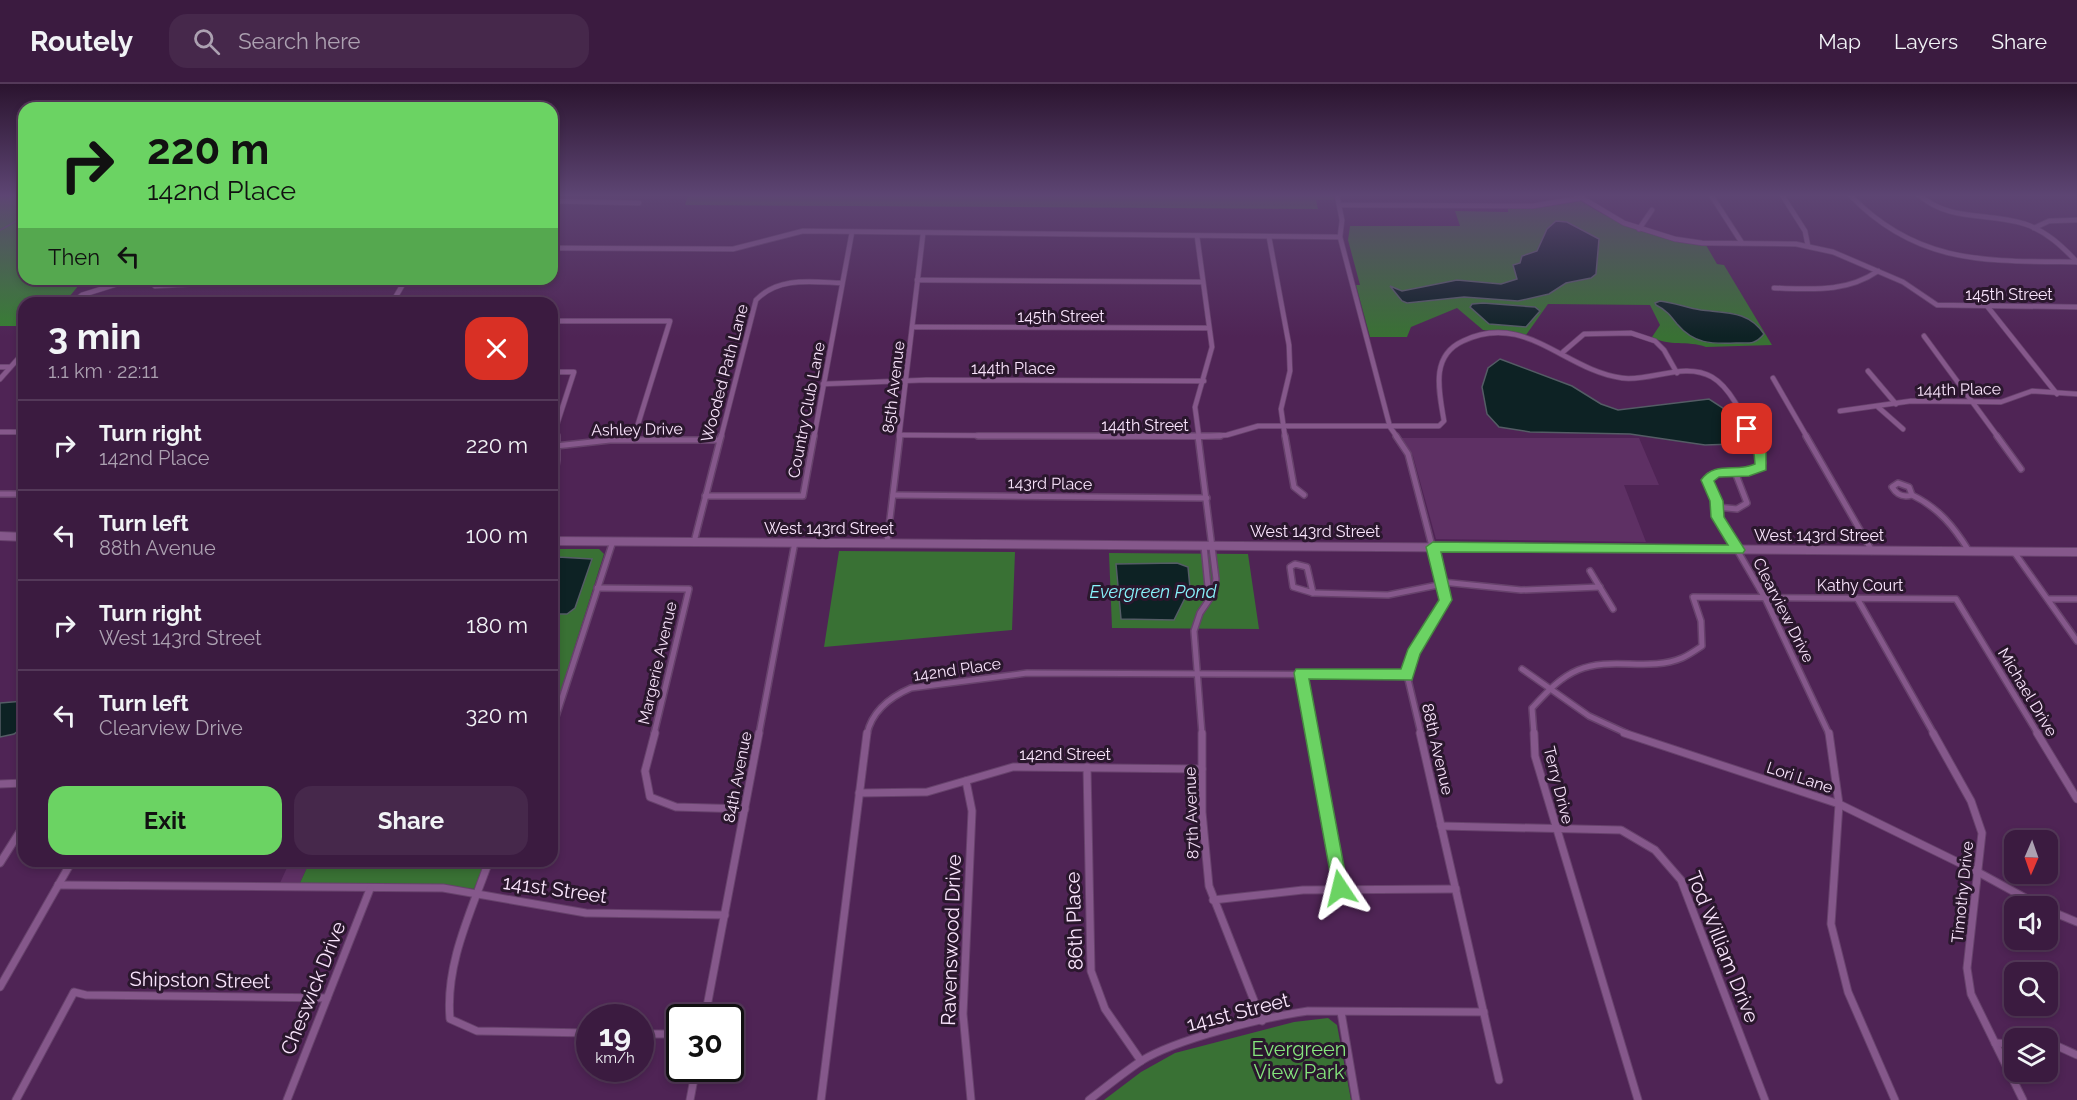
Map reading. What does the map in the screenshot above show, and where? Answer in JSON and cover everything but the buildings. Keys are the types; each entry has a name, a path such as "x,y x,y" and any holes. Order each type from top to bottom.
{"main road":[{"path":"0,536 18,537"},
{"name":"West 143rd Street","path":"558,541 2077,552"}],"street":[{"path":"558,248 744,248 757,242"},
{"name":"Country Club Lane","path":"705,496 803,496 850,242"},
{"name":"85th Avenue","path":"887,543 922,242"},
{"path":"1198,242 1212,347 1195,407 1213,546"},
{"path":"1270,242 1289,345 1290,371 1281,409 1283,425 1294,487 1304,495"},
{"path":"1341,242 1390,427 1407,453 1446,600 1413,653 1407,675"},
{"path":"1726,242 1808,246 1833,252 1878,271"},
{"path":"1913,242 1948,254 2002,261 2077,262"},
{"path":"2057,242 2077,262"},
{"path":"1774,288 1846,287 1862,282 1878,271"},
{"name":"145th Street","path":"1878,271 1912,287 1940,306 2077,307"},
{"path":"918,280 1203,282"},
{"name":"Wooded Path Lane","path":"694,542 758,297 769,288 782,284 842,283"},
{"path":"80,297 114,285"},
{"path":"154,285 172,285"},
{"path":"1987,306 2057,394"},
{"path":"558,321 670,321 633,440"},
{"name":"145th Street","path":"913,327 1209,328"},
{"name":"Clearview Drive","path":"1390,427 1436,427 1444,423 1439,395 1438,368 1448,351 1472,335 1495,332 1536,340 1594,369 1618,378 1635,379 1693,372 1708,376 1726,391 1763,463 1755,471 1716,472 1709,476 1708,483 1717,507 1718,517 1765,598 1828,729 1839,804 1831,924 1848,992 1895,1100"},
{"path":"1563,352 1584,334 1631,333 1655,341 1664,350 1677,373"},
{"path":"1924,336 2021,469"},
{"path":"0,379 18,358"},
{"path":"0,367 10,367"},
{"path":"1868,371 1896,404"},
{"path":"558,372 574,372 558,416"},
{"path":"1773,378 1872,551"},
{"name":"144th Place","path":"823,384 905,381 1204,381"},
{"name":"144th Place","path":"1840,411 1896,404 2008,401 2032,391 2077,394"},
{"path":"1878,407 1903,429"},
{"name":"144th Street","path":"899,435 1200,437 1227,435 1258,426 1390,427"},
{"path":"0,432 18,432"},
{"name":"Ashley Drive","path":"558,446 594,440 719,440"},
{"path":"1717,507 1737,509 1747,503 1735,472"},
{"path":"0,494 18,494"},
{"name":"143rd Place","path":"893,495 1207,498"},
{"path":"1912,495 1939,509 1969,551"},
{"path":"558,710 613,541"},
{"name":"84th Avenue","path":"707,1004 795,542"},
{"path":"1204,546 1209,597"},
{"name":"87th Avenue","path":"1213,546 1216,587 1194,631 1202,735 1202,812 1209,886 1262,1021"},
{"path":"2014,552 2077,641"},
{"path":"1313,593 1307,567 1295,564 1290,567 1293,587 1296,591 1313,593 1390,594 1442,583 1500,591 1565,592 1600,587"},
{"path":"1590,571 1612,609"},
{"name":"Margerie Avenue","path":"597,588 670,591 689,589 645,779 650,797 676,807 745,809"},
{"name":"Terry Drive","path":"1638,1100 1535,756 1532,708 1547,687 1567,673 1585,666 1620,662 1677,662 1693,654 1702,646 1704,632 1701,616 1693,597 1765,598"},
{"name":"Kathy Court","path":"1765,598 1956,599"},
{"name":"Timothy Drive","path":"1857,598 1971,801 1982,833 1967,968 1971,994 2023,1100"},
{"name":"Michael Drive","path":"1956,599 2077,799"},
{"path":"2048,599 2077,599"},
{"name":"Lori Lane","path":"1522,669 1589,716 1624,733 1839,804 2022,896"},
{"name":"142nd Place","path":"821,1100 870,720 886,701 911,688 1027,673 1407,675"},
{"path":"1301,673 1340,888"},
{"name":"88th Avenue","path":"1407,675 1499,1080"},
{"name":"142nd Street","path":"859,793 921,793 1014,767 1202,769"},
{"name":"86th Place","path":"1087,767 1091,971 1105,1009 1141,1060"},
{"name":"Ravenswood Drive","path":"966,781 972,811 963,1014 971,1100"},
{"path":"0,784 18,783"},
{"name":"Tod William Drive","path":"1441,826 1556,826 1621,830 1646,841 1665,857 1684,889 1765,1100"},
{"path":"0,863 18,834"},
{"path":"0,987 68,867"},
{"path":"487,867 451,976 447,1000 450,1019 477,1031 576,1033"},
{"name":"141st Street","path":"58,885 443,888 595,913 724,915"},
{"path":"1213,900 1261,892 1340,888 1456,890"},
{"name":"Cheswick Drive","path":"287,1100 370,889"},
{"path":"2058,914 2077,922"},
{"name":"Shipston Street","path":"16,1100 74,992 86,995 327,998"},
{"path":"1341,1012 1356,1100"},
{"name":"141st Street","path":"1089,1100 1141,1060 1169,1047 1287,1014 1484,1012"},
{"path":"1995,1043 2004,1043"},
{"path":"2058,1046 2077,1055"},
{"path":"690,1100 693,1082"}],"shaded area":[{"path":"1401,438 1639,438 1659,485 1624,485 1646,542 1436,539 1413,456"},
{"path":"287,867 307,867 300,883 280,883"}],"green space":[{"path":"0,242 18,242 18,285 79,285 69,297 18,297 18,326 0,326"},
{"path":"1349,242 1692,242 1706,245 1717,264 1724,265 1772,345 1706,347 1658,340 1652,337 1660,325 1650,305 1548,304 1526,335 1483,330 1457,308 1411,327 1407,337 1370,337 1356,285 1360,285"},
{"path":"558,549 599,549 604,554 558,700"},
{"path":"839,551 1015,552 1012,630 824,647"},
{"path":"1109,553 1248,554 1259,629 1112,628"},
{"path":"307,867 483,867 474,889 450,886 300,883"},
{"name":"Evergreen View Park","path":"1328,1018 1337,1025 1351,1100 1104,1100 1141,1072 1175,1053 1294,1022"}],"water":[{"path":"1541,242 1599,242 1596,274 1591,278 1566,283 1549,294 1518,301 1464,297 1407,303 1402,301 1390,286 1402,291 1457,280 1501,284 1517,279 1513,265 1520,263 1522,256 1537,251"},
{"path":"1660,301 1696,309 1737,314 1758,326 1764,334 1755,342 1748,343 1703,341 1683,331 1668,313 1656,305 1655,303"},
{"path":"1472,304 1535,307 1540,311 1526,327 1489,324 1470,307"},
{"path":"1500,359 1572,386 1601,404 1618,410 1709,399 1726,410 1742,439 1735,444 1705,445 1630,434 1530,432 1499,427 1487,414 1482,387 1488,368"},
{"path":"558,557 592,559 575,608 567,614 558,614"},
{"name":"Evergreen Pond","path":"1177,563 1188,567 1190,588 1174,620 1121,619 1116,564"},
{"path":"18,702 18,731 14,734 0,737 0,703"}],"route":[{"path":"1340,888 1301,673 1407,675 1407,668 1413,653 1446,600 1433,547 1738,550 1718,517 1717,501 1708,480 1709,476 1716,472 1749,472 1762,466 1760,453 1747,429"}]}
